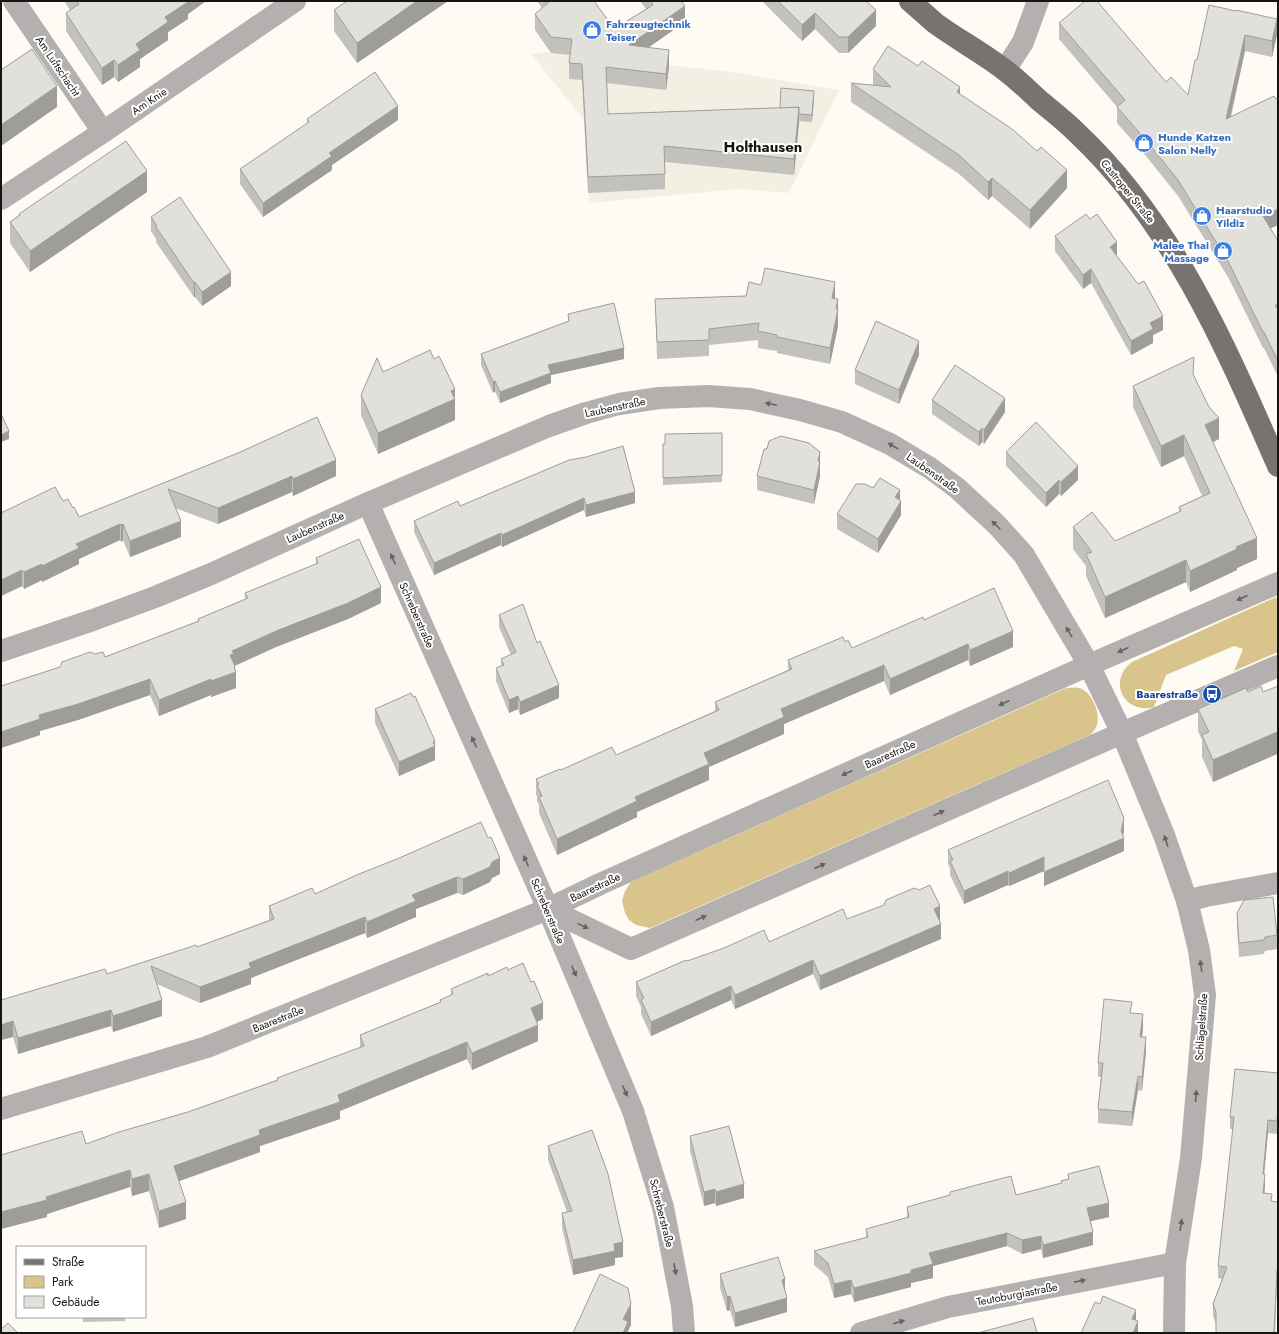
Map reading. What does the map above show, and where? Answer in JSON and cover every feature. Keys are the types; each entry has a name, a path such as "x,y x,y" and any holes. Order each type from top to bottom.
{"main road":[{"name":"Castroper Straße","path":"910,1 935,23 1005,70 1077,133 1133,195 1158,230 1191,283 1246,391 1278,466"}],"street":[{"name":"Am Luftschacht","path":"14,1 103,132"},
{"name":"Am Knie","path":"1,199 103,132 295,1"},
{"path":"1005,70 1022,42 1038,1"},
{"name":"Laubenstraße","path":"1,651 94,620 155,597 211,574 368,503 549,426 586,413 619,404 659,398 708,396 750,399 800,410 842,422 890,444 930,468 957,488 997,525 1024,556 1089,665 1122,733"},
{"name":"Schreberstraße","path":"368,503 548,910 633,1111 663,1207 682,1306 684,1333"},
{"name":"Baarestraße","path":"1,1108 207,1047 548,910 607,881 1089,665 1278,583"},
{"name":"Baarestraße","path":"548,910 630,949 1278,666"},
{"name":"Schlägelstraße","path":"1122,733 1164,835 1186,901 1199,950 1205,995 1191,1158 1175,1263 1174,1333"},
{"path":"1186,901 1278,883"},
{"name":"Teutoburgiastraße","path":"861,1333 948,1307 1175,1263"}],"shaded area":[{"path":"545,52 733,72 839,90 789,193 739,189 589,203 584,120 531,54"}],"green space":[{"path":"1276,597 1278,602 1278,652 1234,671 1243,649 1234,646 1166,675 1154,707 1143,708 1134,706 1122,695 1120,687 1121,678 1125,670 1132,662"},
{"path":"1066,688 1077,688 1084,690 1092,698 1097,710 1098,722 1090,735 650,928 636,925 629,920 625,913 622,901 625,891 631,882"}],"building":[{"path":"76,1 188,2 165,17 168,22 136,44 140,50 118,65 114,60 102,68 66,13 79,4"},
{"path":"347,1 417,1 357,43 334,10"},
{"path":"548,1 594,1 614,29 653,5 651,1 681,1 685,6 629,45 669,50 666,74 606,67 608,114 799,107 794,159 664,146 665,174 588,177 582,64 569,63 572,39 551,37 535,14 549,2"},
{"path":"778,1 866,1 876,10 848,37 839,37 815,13 802,25"},
{"path":"1085,1 1097,1 1166,82 1171,77 1188,95 1209,5 1277,19 1272,41 1245,35 1226,119 1274,96 1276,99 1278,98 1278,209 1263,216 1278,241 1278,305 1275,305 1278,310 1278,361 1228,261 1178,180 1117,107 1125,100 1059,23"},
{"path":"888,46 918,66 922,61 960,87 957,92 1012,129 1037,151 1041,147 1067,170 1030,210 992,178 988,182 959,155 851,83 891,87 873,69"},
{"path":"32,49 57,86 1,125 1,70"},
{"path":"375,72 398,106 329,153 332,156 263,203 240,169 309,122 307,119"},
{"path":"781,88 814,91 812,115 799,114 799,107 780,108"},
{"path":"126,141 147,171 30,251 10,222 20,215 19,214"},
{"path":"180,197 231,272 202,292 195,282 194,283 156,227 157,226 151,217"},
{"path":"1086,214 1090,219 1097,214 1117,242 1110,247 1138,284 1144,281 1163,316 1150,323 1153,329 1131,341 1091,269 1083,275 1055,236"},
{"path":"765,268 835,282 832,298 838,299 836,309 838,309 830,348 777,337 777,335 758,331 759,323 709,329 709,340 657,342 655,299 746,296 749,282 761,285"},
{"path":"614,303 624,348 548,365 551,373 500,392 495,381 493,382 481,354 569,321 568,314"},
{"path":"876,321 919,341 899,390 855,370"},
{"path":"430,350 434,359 439,356 455,389 451,391 455,399 378,433 361,395 377,358 383,372"},
{"path":"1194,357 1193,374 1209,407 1219,418 1205,425 1257,538 1236,547 1237,549 1190,571 1186,560 1105,597 1086,554 1092,552 1073,527 1092,512 1115,541 1181,511 1179,507 1210,493 1184,435 1161,446 1133,386"},
{"path":"955,365 1005,398 984,430 982,428 979,432 932,400"},
{"path":"1,414 9,431 1,435"},
{"path":"317,417 336,460 293,479 292,476 218,508 168,489 181,521 130,541 123,524 120,524 76,544 79,548 42,566 42,564 24,572 22,570 1,580 1,513 55,487 63,501 68,499 79,517 238,453"},
{"path":"1036,422 1078,466 1061,482 1059,480 1046,493 1006,452"},
{"path":"722,433 722,475 663,478 663,444 665,444 665,434"},
{"path":"781,436 809,443 820,452 818,461 820,462 814,490 757,476 764,449 767,449 769,441"},
{"path":"623,446 635,492 586,505 584,498 502,535 501,533 434,563 414,521 458,501 460,506 569,460 586,457"},
{"path":"880,478 900,490 895,497 901,501 878,539 837,514 856,484 865,484 873,488"},
{"path":"359,539 381,587 348,603 276,631 232,651 234,654 230,655 236,672 211,681 211,679 159,700 150,679 78,704 39,715 40,719 1,732 1,686 60,667 62,662 90,652 95,654 103,652 105,657 199,621 198,619 248,598 245,593 318,563 316,558"},
{"path":"994,588 1013,631 970,650 968,644 890,679 884,665 781,709 784,717 704,753 709,764 635,797 637,801 557,839 539,797 542,796 536,779 560,769 561,770 612,747 616,755 719,710 715,702 792,669 788,660 843,637 845,642 848,640 852,648 923,617 924,620"},
{"path":"523,604 537,643 540,641 559,685 520,702 518,696 509,700 496,668 504,665 501,659 516,652 499,615"},
{"path":"1261,686 1263,692 1278,686 1278,734 1277,732 1213,760 1202,735 1209,732 1198,709 1246,688 1248,692"},
{"path":"411,693 413,697 415,696 435,741 433,742 435,746 399,762 375,709"},
{"path":"1108,780 1124,818 1121,831 1124,838 1044,872 1044,857 964,891 950,861 953,860 948,850"},
{"path":"481,822 488,838 491,837 500,858 492,862 490,867 463,879 457,877 412,895 416,901 367,922 365,917 249,963 251,968 200,987 151,966 162,1000 113,1016 111,1010 18,1038 13,1021 1,1025 1,1000 105,969 107,974 196,945 197,947 274,919 269,906 312,888 315,894"},
{"path":"930,885 940,906 934,909 941,924 820,976 813,960 735,995 731,986 651,1022 641,1000 644,998 636,982 686,960 687,961 724,948 764,930 769,942 843,909 847,919 884,905 886,900 914,888 919,890"},
{"path":"1273,897 1277,935 1265,937 1264,940 1239,943 1237,913 1244,900"},
{"path":"523,963 531,982 534,981 543,1003 531,1008 538,1025 472,1053 467,1042 338,1095 340,1102 259,1130 260,1135 174,1166 186,1202 159,1211 149,1174 132,1179 130,1170 46,1197 47,1200 1,1212 1,1155 82,1131 86,1144 119,1132 188,1112 278,1080 277,1078 364,1046 360,1035 441,1002 440,1000 453,994 451,989 488,973 488,976 507,967 508,970"},
{"path":"1104,999 1132,1002 1130,1013 1143,1014 1140,1037 1146,1037 1142,1077 1138,1076 1132,1112 1098,1109 1103,1063 1098,1063"},
{"path":"1235,1069 1278,1073 1277,1121 1268,1120 1263,1174 1265,1174 1263,1193 1272,1194 1271,1201 1278,1202 1278,1270 1274,1333 1216,1333 1216,1312 1213,1304 1227,1267 1218,1266 1234,1117 1230,1117"},
{"path":"729,1126 744,1184 716,1192 715,1189 704,1192 690,1136"},
{"path":"592,1130 608,1174 623,1242 614,1244 615,1251 573,1260 562,1213 572,1211 548,1146"},
{"path":"1099,1166 1109,1203 1087,1208 1093,1232 1043,1245 1041,1236 1022,1240 1007,1233 929,1253 933,1264 911,1270 911,1273 854,1288 851,1280 834,1284 828,1263 814,1251 868,1237 866,1229 909,1217 907,1207 950,1195 950,1192 1011,1176 1016,1195 1062,1183 1061,1181 1069,1179 1068,1174"},
{"path":"778,1257 785,1279 782,1280 787,1298 735,1313 730,1296 727,1297 720,1274"},
{"path":"600,1274 628,1288 631,1304 623,1319 628,1322 623,1333 573,1333"},
{"path":"1103,1296 1136,1310 1132,1319 1138,1321 1133,1333 1081,1333 1095,1302 1100,1304"},
{"path":"1033,1318 1037,1333 978,1333"},
{"path":"8,1323 18,1333 1,1333 1,1329"}],"place":[{"name":"Fahrzeugtechnik Teiser","path":"592,30"},
{"name":"Hunde Katzen Salon Nelly","path":"1144,143"},
{"name":"Haarstudio Yildiz","path":"1202,216"},
{"name":"Malee Thai Massage","path":"1223,251"},
{"name":"Baarestraße","path":"1212,694"}],"district":[{"name":"Holthausen","path":"763,147"}]}
